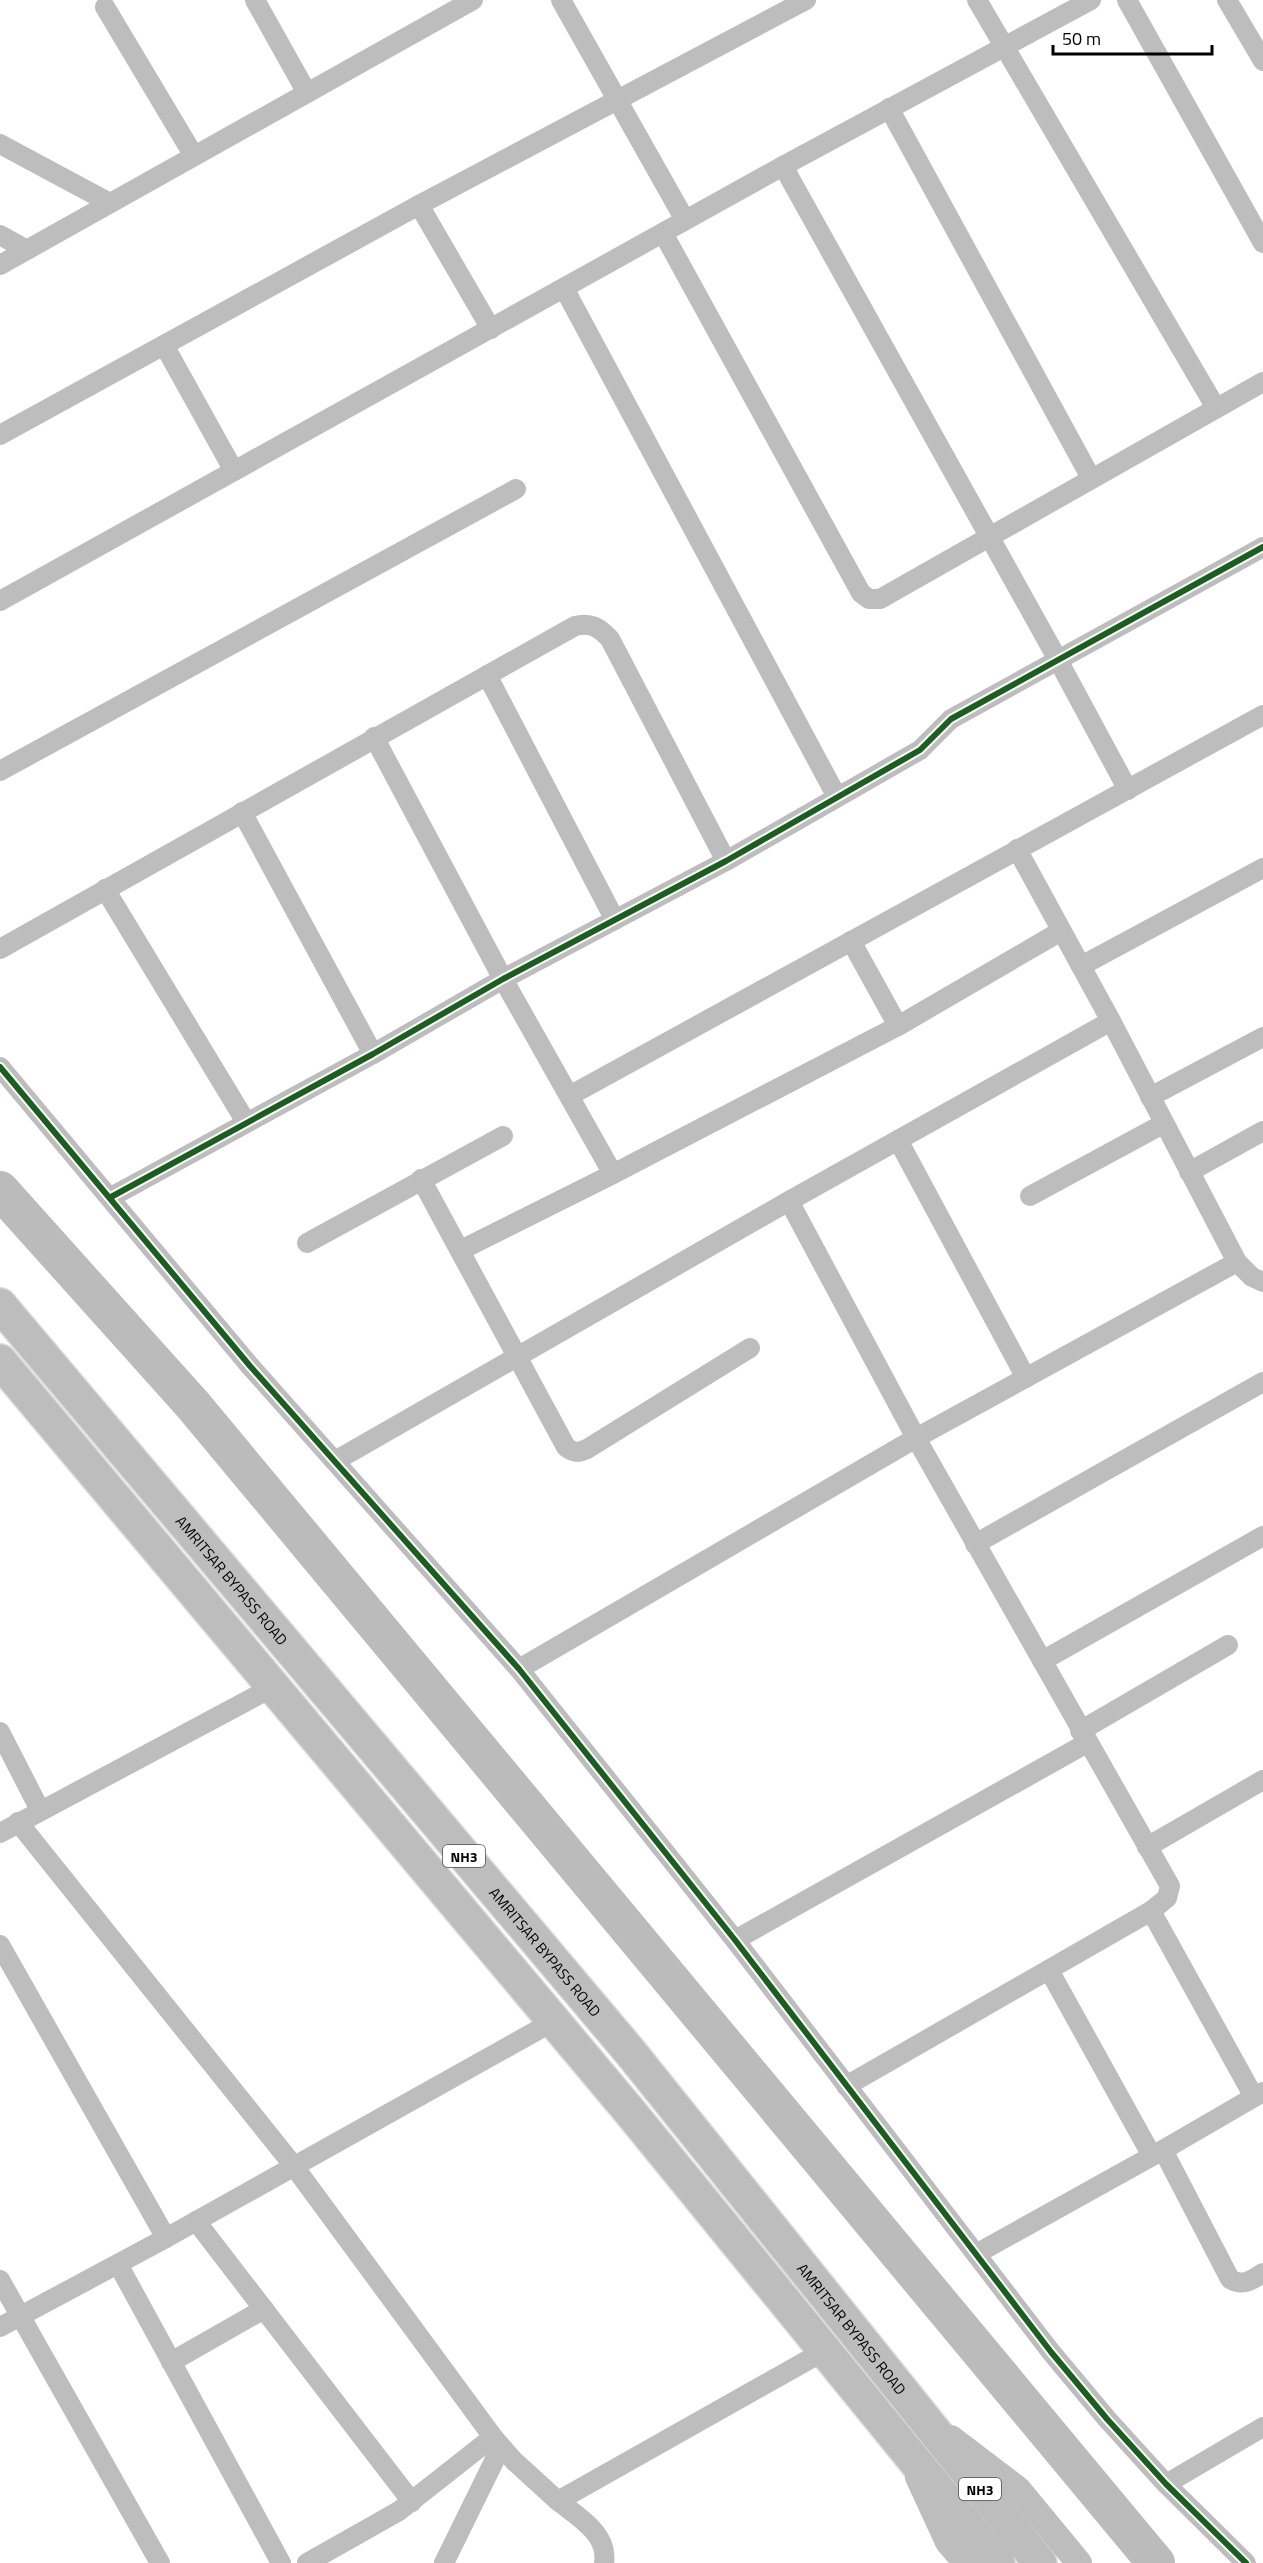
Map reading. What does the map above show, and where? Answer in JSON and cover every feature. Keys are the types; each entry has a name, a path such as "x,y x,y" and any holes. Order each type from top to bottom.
{"highway":[{"name":"AMRITSAR BYPASS ROAD","path":"0,1305 631,2053 909,2427"},
{"name":"NH3","path":"0,1361 554,2021 824,2351 909,2427 1040,2563"},
{"name":"NH3","path":"909,2427 999,2563"}],"street":[{"path":"255,0 307,93"},
{"path":"0,265 473,0"},
{"path":"561,0 685,220"},
{"path":"0,435 419,205 806,0"},
{"path":"977,0 1216,408"},
{"path":"0,601 783,166 1091,0"},
{"path":"1126,0 1263,243"},
{"path":"1227,0 1263,61"},
{"path":"105,7 194,156"},
{"path":"889,108 1091,477"},
{"path":"0,144 110,203"},
{"path":"783,166 1128,790"},
{"path":"419,205 491,328"},
{"path":"663,233 864,597 880,600 1091,477 1263,382"},
{"path":"0,235 27,250"},
{"path":"564,288 837,797"},
{"path":"164,345 234,471"},
{"path":"0,771 516,489"},
{"path":"111,1197 373,1054 503,979 726,861 920,750 951,719 1263,547"},
{"path":"0,949 374,737 575,626 584,624 601,630 610,639 726,861"},
{"path":"487,675 615,920"},
{"path":"571,1095 1263,715"},
{"path":"374,737 503,979 571,1095 613,1174"},
{"path":"242,812 373,1054"},
{"path":"1017,849 1111,1021 1237,1262 1252,1277 1263,1282"},
{"path":"1081,966 1263,868"},
{"path":"105,889 246,1122"},
{"path":"461,1250 898,1026 1061,931"},
{"path":"851,941 898,1026"},
{"path":"335,1461 789,1201 1111,1021"},
{"path":"1150,1097 1263,1037"},
{"path":"0,1067 250,1366 519,1669 735,1940 1051,2352 1166,2484 1245,2563"},
{"path":"1030,1196 1163,1124"},
{"path":"1189,1172 1263,1131"},
{"path":"307,1243 502,1136"},
{"path":"898,1140 1026,1378"},
{"path":"421,1179 567,1447 576,1453 587,1449 750,1348"},
{"path":"789,1201 916,1438 1170,1886 1167,1898 1151,1911 846,2086"},
{"path":"519,1669 916,1438 1237,1262"},
{"path":"975,1544 1263,1382"},
{"path":"1042,1661 1263,1536"},
{"path":"735,1940 1084,1737 1228,1645"},
{"path":"0,1833 273,1687"},
{"path":"0,1732 40,1810"},
{"path":"1147,1847 1263,1780"},
{"path":"18,1822 293,2165 497,2442 592,2529 599,2538 604,2553 604,2563"},
{"path":"976,2253 1259,2095 1151,1911"},
{"path":"0,1945 166,2238"},
{"path":"1048,1970 1230,2279 1241,2283 1248,2282 1263,2273"},
{"path":"0,2327 166,2238 554,2021"},
{"path":"196,2221 412,2502"},
{"path":"118,2264 281,2563"},
{"path":"0,2280 160,2563"},
{"path":"171,2362 264,2308"},
{"path":"558,2500 824,2351"},
{"path":"909,2427 948,2542 966,2563"},
{"path":"909,2427 1018,2489 1079,2563"},
{"path":"1166,2484 1263,2427"},
{"path":"307,2563 386,2519 497,2442"},
{"path":"444,2563 497,2442"}],"waterway":[{"path":"0,1190 193,1405 1156,2563"}],"cycle path":[{"path":"111,1197 373,1054 503,979 726,861 920,750 951,719 1263,547"},
{"path":"0,1067 250,1366 519,1669 735,1940 1051,2352 1166,2484 1246,2563"}]}
